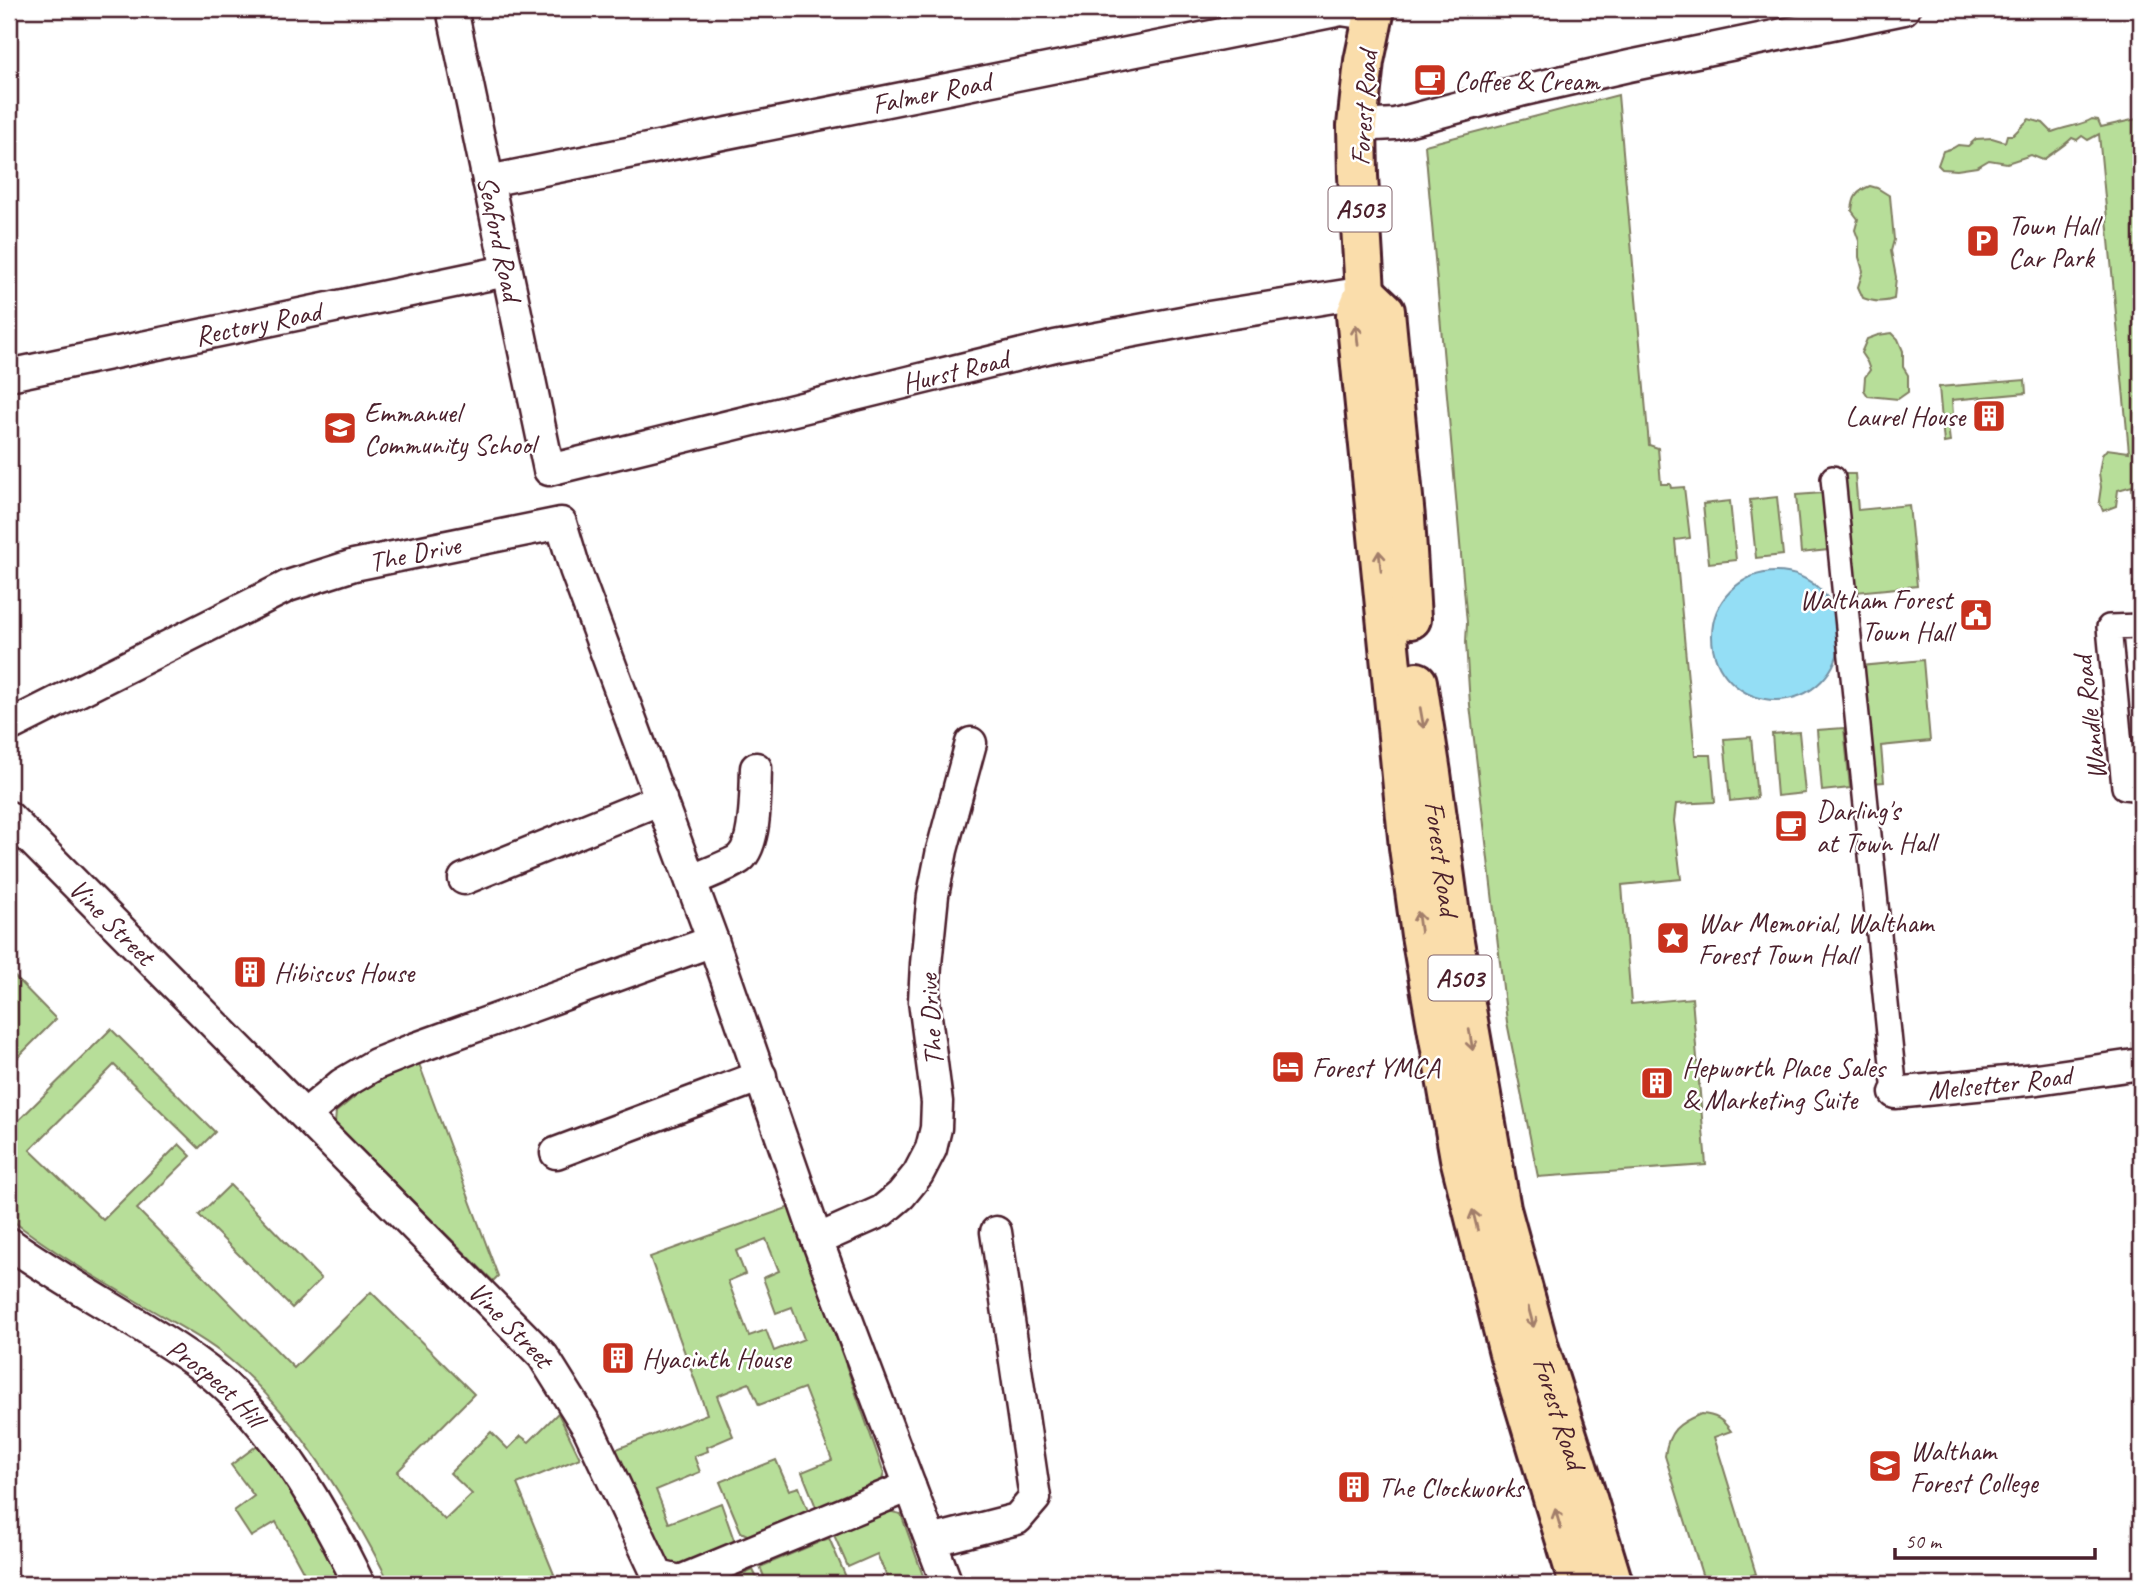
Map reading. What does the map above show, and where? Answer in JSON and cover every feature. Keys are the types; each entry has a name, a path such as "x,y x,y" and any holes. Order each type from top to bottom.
{"main road":[{"name":"Forest Road","path":"1375,12 1364,61 1357,125 1365,292 1356,315 1403,800 1421,934 1460,1158 1509,1353 1579,1584"},
{"name":"Forest Road","path":"1365,292 1385,311 1405,517 1419,703 1432,773 1452,930 1501,1209 1539,1348 1613,1584"}],"street":[{"name":"Seaford Road","path":"452,9 549,470"},
{"path":"1357,125 1395,124 1617,69 1904,9"},
{"name":"Falmer Road","path":"488,181 1342,10 1375,12"},
{"name":"Rectory Road","path":"9,375 506,271"},
{"name":"Hurst Road","path":"549,470 1055,346 1203,318 1365,292"},
{"name":"Melsetter Road","path":"1833,478 1895,1093 2037,1079 2141,1064"},
{"name":"The Drive","path":"9,726 288,586 354,565 561,523 761,1076 817,1240 947,1584"},
{"name":"Wandle Road","path":"2141,626 2109,627 2124,788 2141,789"},
{"name":"The Drive","path":"817,1240 882,1211 901,1195 918,1174 931,1149 936,1128 937,1102 925,1001 926,964 933,895 942,850 971,743"},
{"path":"691,881 739,860 748,849 756,768"},
{"path":"464,878 661,799"},
{"name":"Vine Street","path":"9,817 543,1356 588,1428 658,1576 680,1581 910,1486"},
{"path":"305,1115 342,1084 376,1064 713,942"},
{"path":"556,1153 761,1076"},
{"path":"931,1541 1017,1519 1035,1498 996,1232"},
{"name":"Prospect Hill","path":"9,1243 48,1271 195,1361 243,1403 308,1490 342,1548 359,1584"}],"green space":[{"path":"1618,95 1649,445 1658,448 1661,484 1670,484 1671,488 1684,487 1690,538 1675,540 1695,755 1711,755 1715,802 1676,804 1674,821 1681,879 1622,885 1631,1004 1692,998 1706,1165 1538,1177 1507,1022 1470,705 1467,623 1425,145"},
{"path":"2141,118 2141,557 2132,486 2118,490 2116,506 2103,511 2099,501 2102,455 2107,449 2129,452 2099,134 2088,140 2082,136 2077,140 2072,138 2043,160 2031,155 2007,163 1989,160 1977,167 1957,170 1942,169 1938,165 1943,151 1958,145 1968,146 1976,139 1992,138 2005,142 2007,135 2013,135 2029,119 2043,123 2052,132 2092,119 2098,120 2101,127"},
{"path":"1870,186 1890,196 1894,240 1891,251 1896,277 1894,299 1886,301 1863,298 1858,287 1863,271 1855,230 1858,219 1852,211 1856,195"},
{"path":"1892,333 1903,351 1908,392 1898,399 1868,396 1864,390 1865,377 1870,370 1861,353 1867,339"},
{"path":"2025,380 2026,393 1952,400 1953,415 1947,416 1950,442 1944,443 1939,387"},
{"path":"1845,474 1855,474 1858,510 1909,505 1917,586 1856,592"},
{"path":"1823,493 1828,550 1801,553 1796,495"},
{"path":"1777,497 1783,555 1756,558 1750,500"},
{"path":"1730,501 1736,560 1709,563 1703,504"},
{"path":"2141,581 2141,803 2133,582"},
{"path":"1923,660 1930,741 1881,746 1884,782 1872,783 1861,666"},
{"path":"1844,728 1850,788 1822,791 1817,730"},
{"path":"1799,732 1805,793 1777,796 1772,734"},
{"path":"1751,737 1757,798 1730,801 1724,739"},
{"path":"9,971 56,1019 9,1066"},
{"path":"111,1029 215,1132 199,1148 114,1065 30,1150 103,1220 179,1144 191,1156 137,1209 294,1368 371,1292 474,1394 397,1472 445,1520 472,1494 450,1473 491,1432 508,1449 521,1436 529,1442 558,1413 580,1458 517,1484 558,1584 390,1584 340,1494 320,1464 299,1434 253,1381 209,1344 75,1264 9,1218 9,1130"},
{"path":"418,1061 498,1276 493,1281 335,1123 336,1112 381,1075"},
{"path":"230,1185 321,1279 292,1308 199,1215"},
{"path":"790,1207 884,1473 879,1490 818,1512 802,1472 832,1460 804,1388 759,1405 749,1383 717,1396 733,1436 694,1456 700,1472 656,1490 669,1523 721,1503 735,1543 679,1566 668,1563 609,1452 707,1414 650,1257","holes":["766,1239 779,1271 763,1278 776,1313 792,1307 804,1339 774,1351 766,1330 749,1336 728,1281 745,1274 736,1251"]},
{"path":"1701,1414 1718,1418 1731,1431 1714,1437 1756,1574 1721,1584 1705,1584 1665,1456 1669,1440 1676,1429"},
{"path":"259,1444 300,1502 343,1584 310,1584 276,1522 251,1537 234,1511 254,1496 231,1465"},
{"path":"776,1460 789,1490 799,1487 809,1514 749,1536 741,1532 720,1482"},
{"path":"888,1511 901,1514 926,1584 890,1584 877,1554 848,1567 834,1535"},
{"path":"829,1538 849,1584 767,1584 760,1567"},
{"path":"753,1570 760,1584 721,1584"}],"water":[{"path":"1776,572 1801,577 1822,590 1835,611 1840,636 1835,661 1822,682 1801,695 1776,700 1751,695 1730,682 1717,661 1712,636 1717,611 1730,590 1751,577"}],"place":[{"name":"Coffee & Cream","path":"1430,80"},
{"name":"Town Hall Car Park","path":"1983,241"},
{"name":"Laurel House","path":"1989,416"},
{"name":"Emmanuel Community School","path":"340,428"},
{"name":"Waltham Forest Town Hall","path":"1976,615"},
{"name":"Darling's at Town Hall","path":"1791,826"},
{"name":"War Memorial, Waltham Forest Town Hall","path":"1673,938"},
{"name":"Hibiscus House","path":"250,972"},
{"name":"Forest YMCA","path":"1288,1067"},
{"name":"Hepworth Place Sales & Marketing Suite","path":"1657,1083"},
{"name":"Hyacinth House","path":"618,1358"},
{"name":"Waltham Forest College","path":"1885,1466"},
{"name":"The Clockworks","path":"1354,1487"}]}
